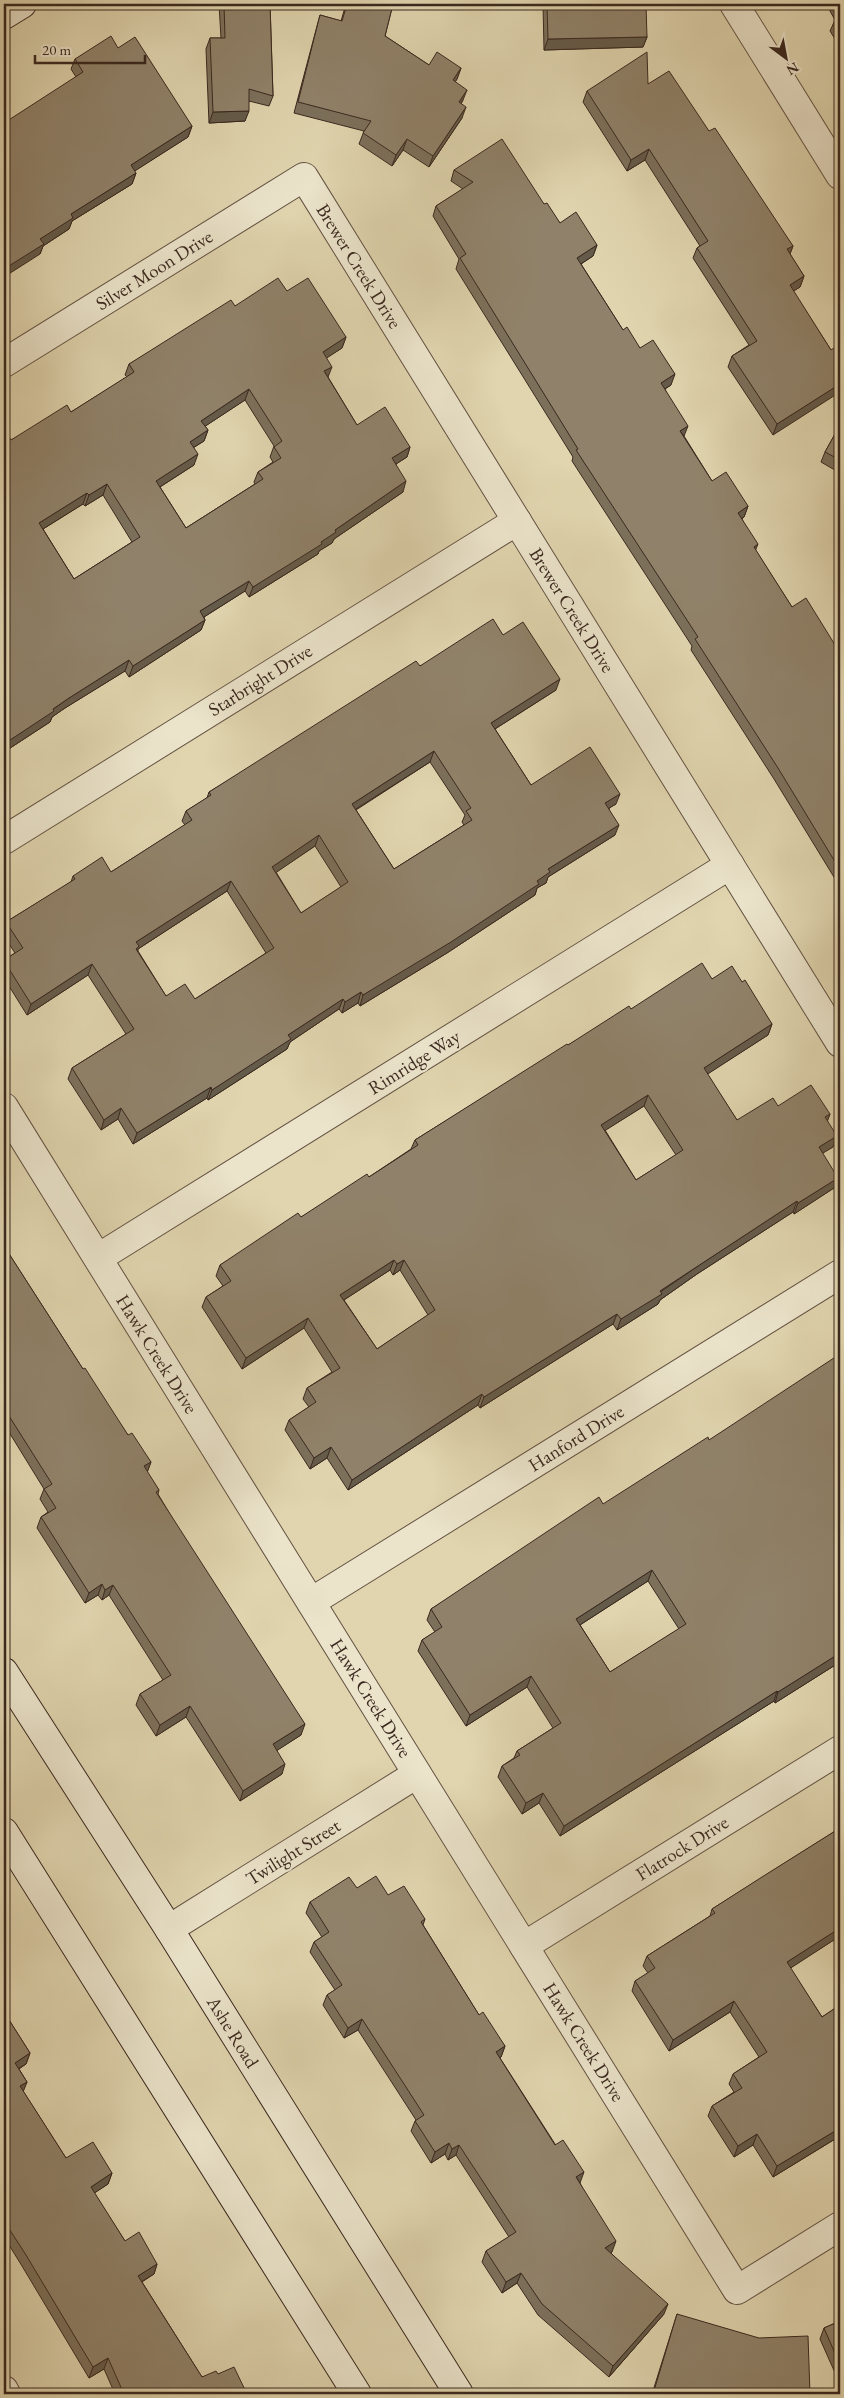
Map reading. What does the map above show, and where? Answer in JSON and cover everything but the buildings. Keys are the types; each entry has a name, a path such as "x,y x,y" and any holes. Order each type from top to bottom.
{"street":[{"path":"4,15 22,4"},
{"path":"734,4 840,175"},
{"name":"Silver Moon Drive","path":"4,363 304,177"},
{"name":"Brewer Creek Drive","path":"304,177 840,1043"},
{"name":"Starbright Drive","path":"4,840 517,521"},
{"name":"Rimridge Way","path":"98,1258 730,865"},
{"name":"Hawk Creek Drive","path":"4,1106 738,2290 840,2226"},
{"name":"Hanford Drive","path":"311,1602 840,1274"},
{"name":"Ashe Road","path":"4,1672 169,1929 459,2394"},
{"name":"Flatrock Drive","path":"524,1946 840,1750"},
{"name":"Twilight Street","path":"169,1929 417,1774"},
{"path":"4,1832 357,2394"},
{"path":"4,2390 6,2394"}]}
